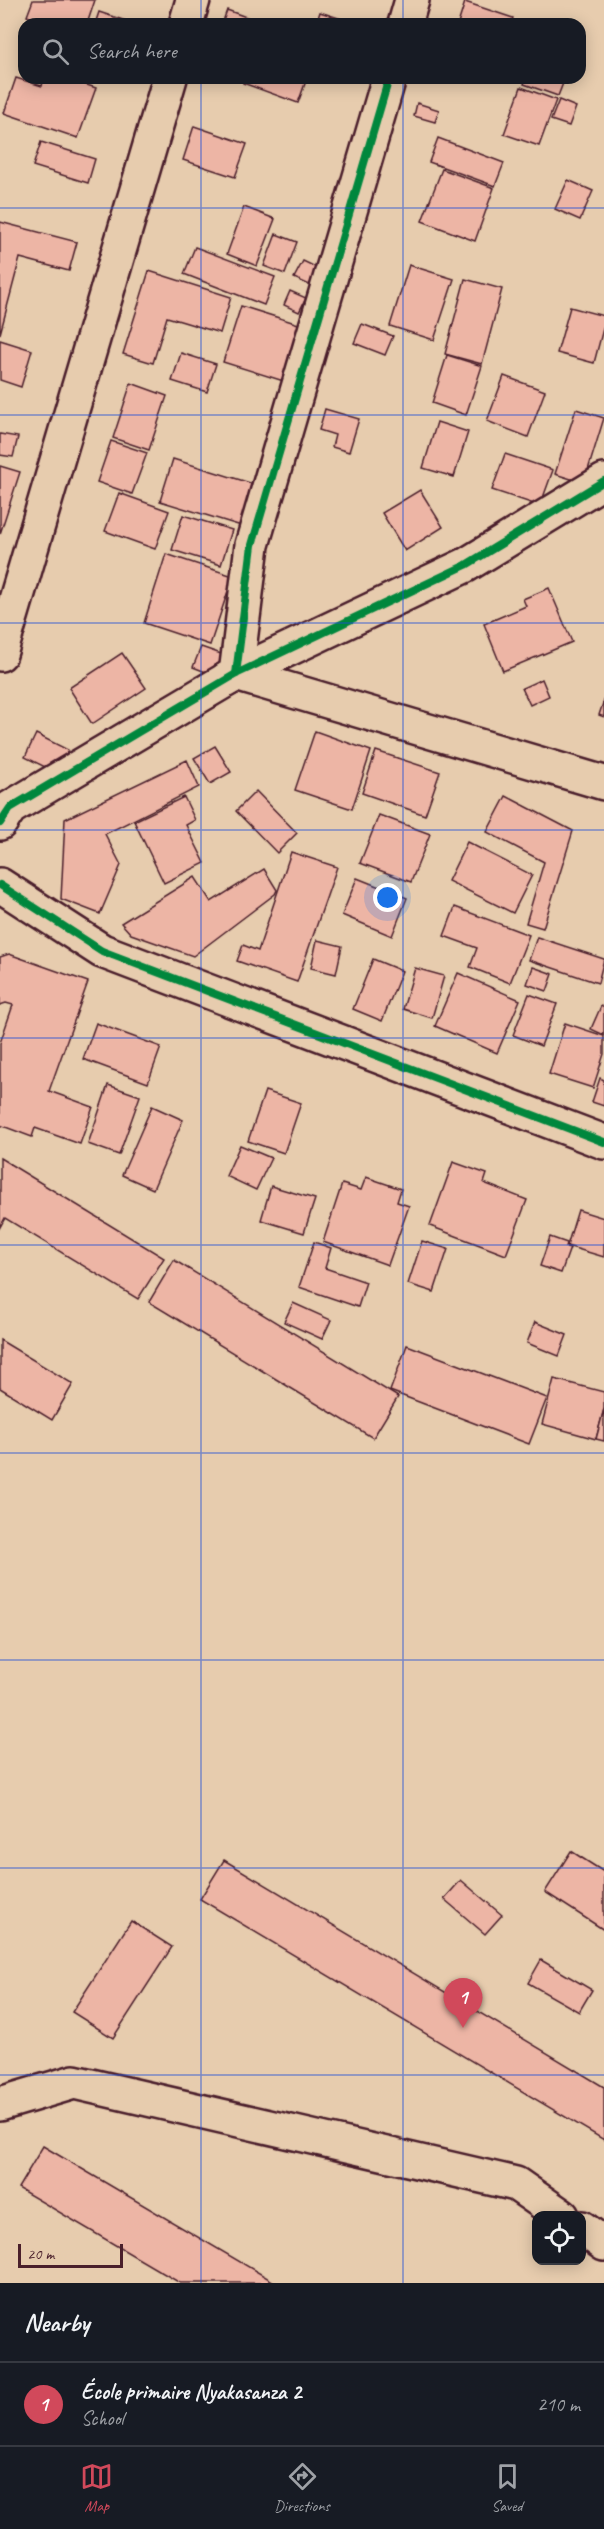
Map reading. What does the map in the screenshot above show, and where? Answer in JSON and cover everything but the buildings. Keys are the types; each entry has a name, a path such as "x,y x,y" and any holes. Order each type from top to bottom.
{"street":[{"path":"188,18 193,0"},
{"path":"407,18 412,0"},
{"path":"0,654 168,84"},
{"path":"236,674 252,545 387,84"},
{"path":"0,823 10,808 236,674 466,565 604,481"},
{"path":"236,674 604,783"},
{"path":"0,885 102,951 604,1142"},
{"path":"0,2104 74,2082 516,2184 555,2211"},
{"path":"586,2232 604,2244"}],"cycle path":[{"path":"236,674 252,545 387,84"},
{"path":"0,823 10,808 236,674 466,565 604,481"},
{"path":"0,885 102,951 604,1142"}],"place":[{"name":"École primaire Nyakasanza 2","path":"463,2028"}]}
